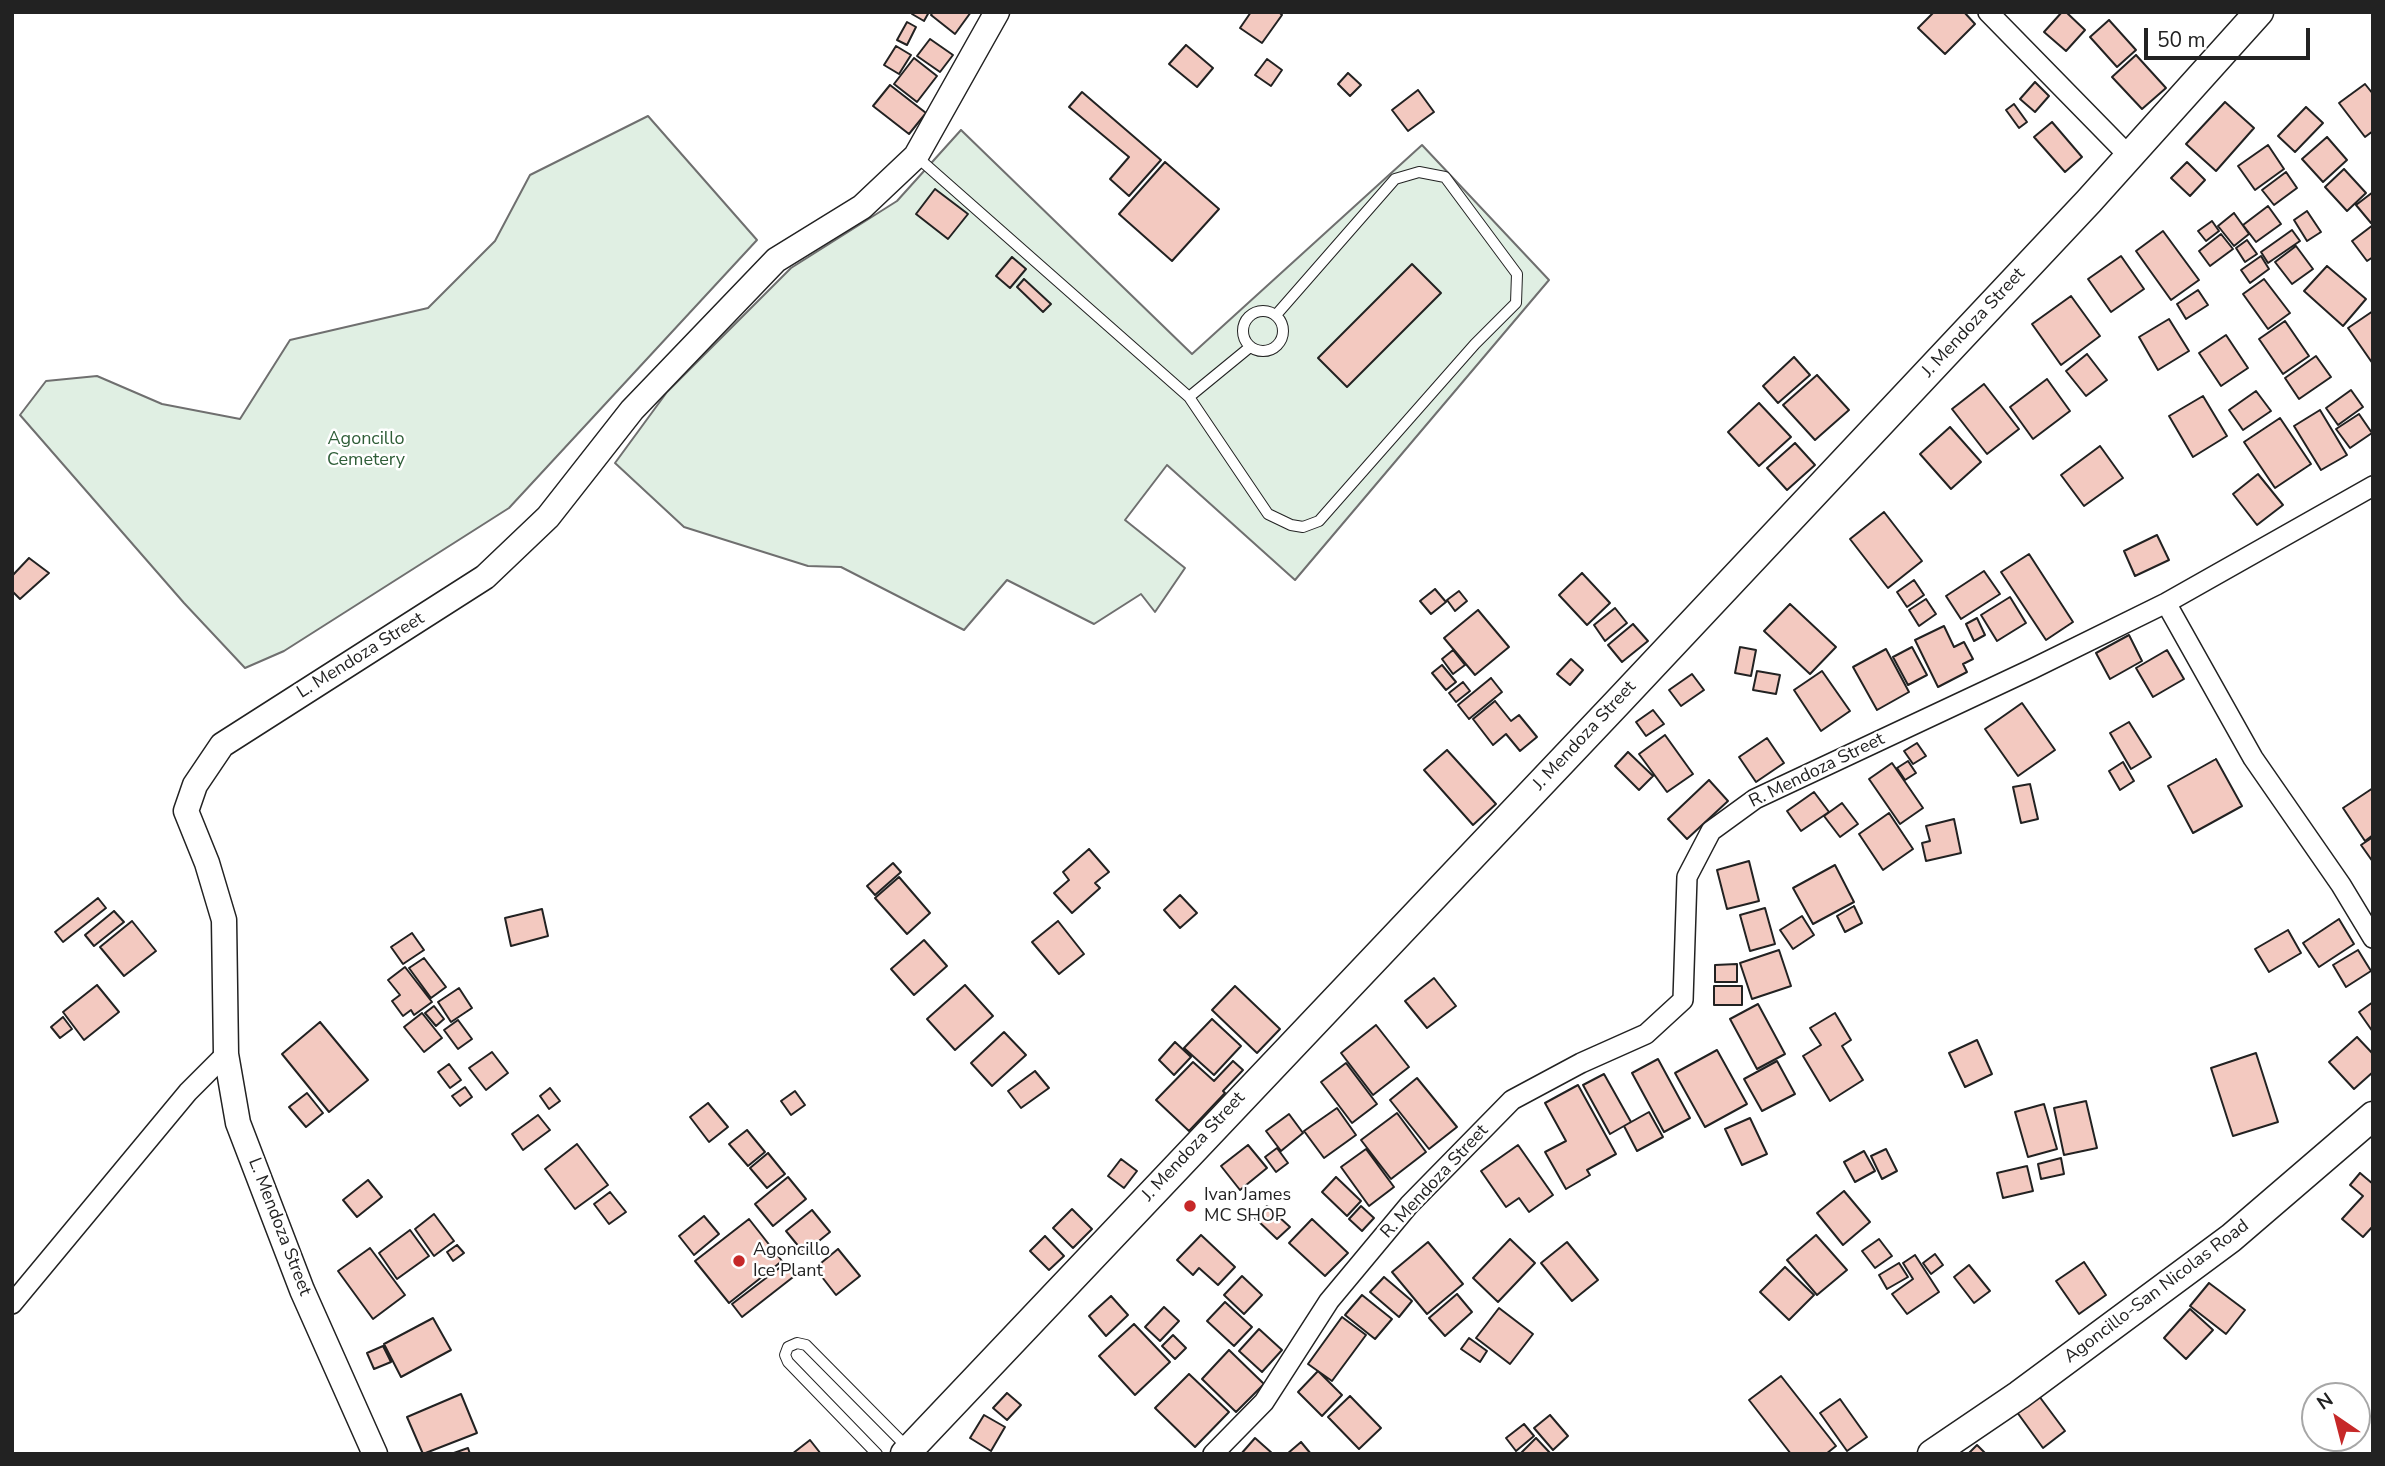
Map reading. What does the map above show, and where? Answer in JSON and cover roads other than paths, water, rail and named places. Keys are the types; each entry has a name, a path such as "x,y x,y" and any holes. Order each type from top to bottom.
{"main road":[{"name":"J. Mendoza Street","path":"907,1451 1619,701 2130,157 2259,12"},
{"name":"Agoncillo-San Nicolas Road","path":"1932,1454 2020,1395 2231,1238 2373,1116"}],"street":[{"name":"L. Mendoza Street","path":"375,1454 302,1290 238,1123 226,1054 224,920 207,863 186,811 195,785 222,745 485,577 548,517 632,410 776,260 862,206 916,156 997,12"},
{"path":"1987,12 2130,157"},
{"name":"R. Mendoza Street","path":"1213,1454 1264,1402 1329,1301 1409,1205 1512,1100 1581,1063 1646,1034 1683,1000 1687,877 1711,831 1755,799 2166,603 2373,486"},
{"path":"2166,603 2253,758 2341,885 2373,938"},
{"path":"12,1304 188,1092 226,1054"}],"lane":[{"path":"916,156 1189,397 1268,514 1291,525 1303,527 1320,521 1475,344 1516,303 1517,274 1445,177 1419,173 1395,179 1276,315"},
{"path":"1264,310 1276,315 1283,325 1282,338 1274,348 1262,352 1250,347 1242,336 1244,323 1251,313 1264,310"},
{"path":"1189,397 1250,347"},
{"path":"877,1454 788,1362 785,1355 788,1347 797,1343 806,1345 907,1451"}],"place":[{"name":"Ivan James MC SHOP","path":"1190,1206"},
{"name":"Agoncillo Ice Plant","path":"739,1261"}],"park label":[{"name":"Agoncillo Cemetery","path":"366,450"}]}
